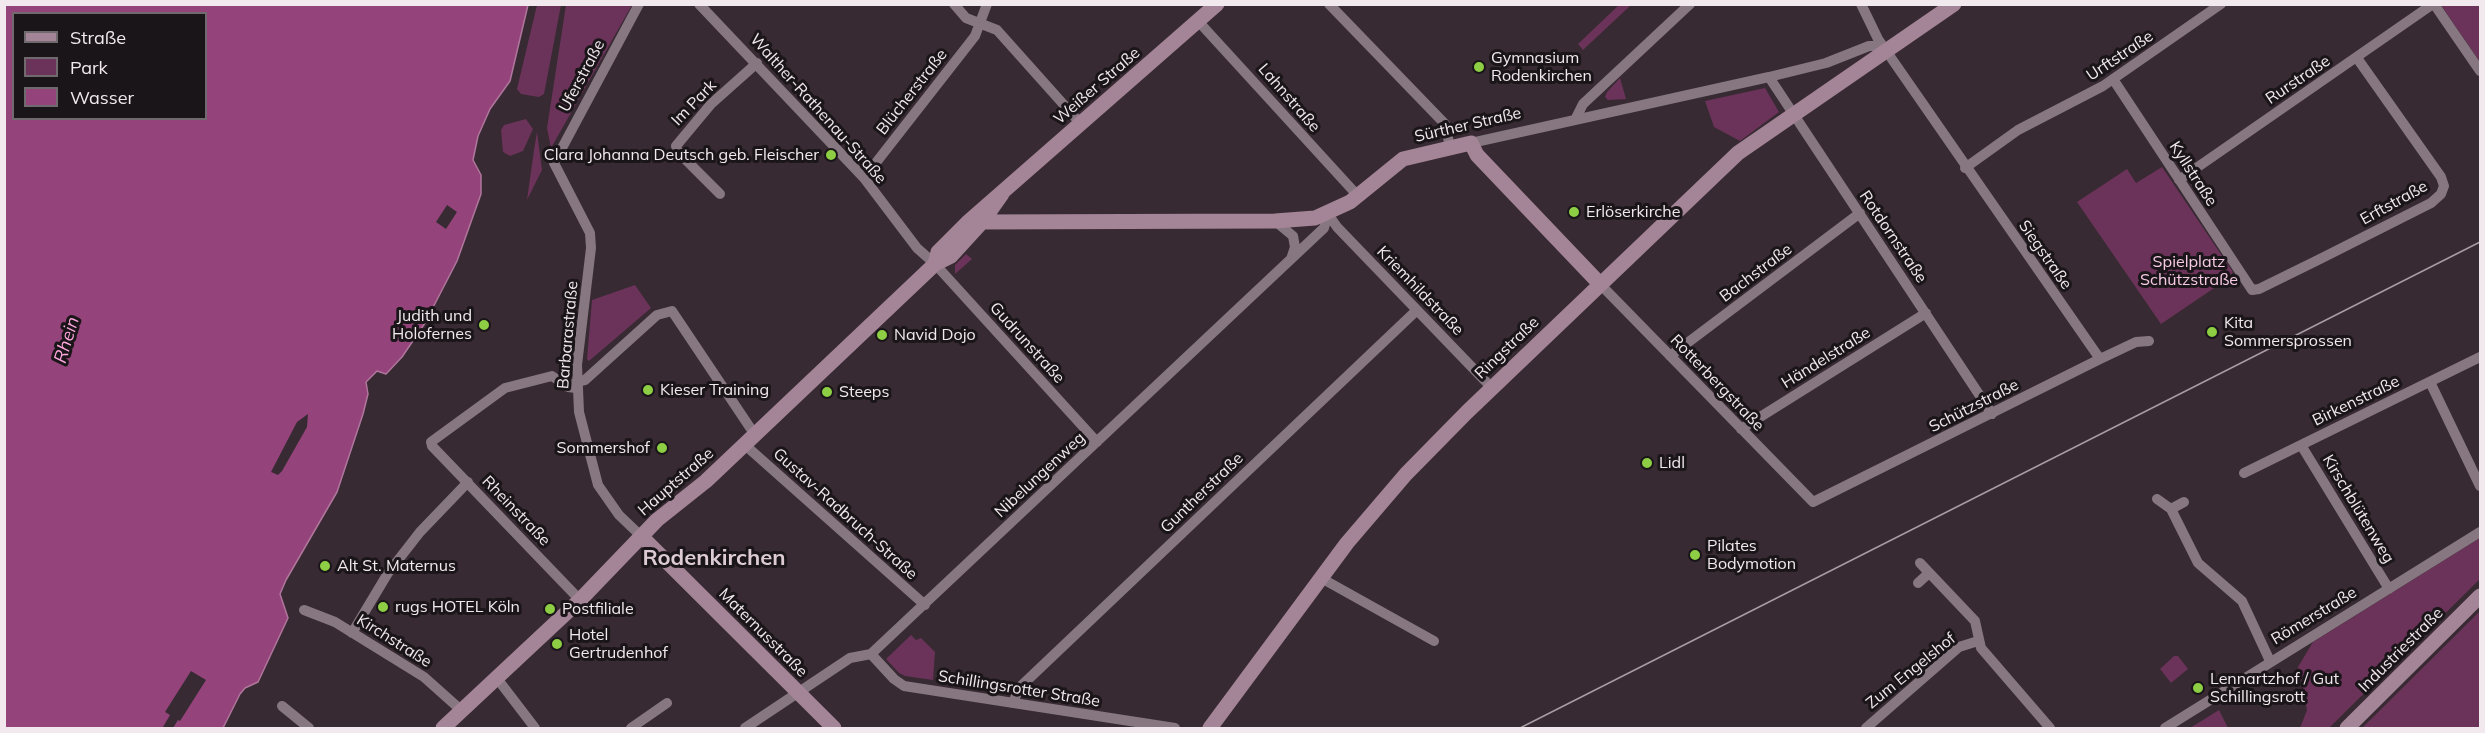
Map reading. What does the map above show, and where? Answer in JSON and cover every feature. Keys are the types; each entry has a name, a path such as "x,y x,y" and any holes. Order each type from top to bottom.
{"street":[{"name":"Uferstraße","path":"554,163 639,4"},
{"name":"Walther-Rathenau-Straße","path":"699,4 864,178 917,248 935,264"},
{"path":"954,4 966,18 997,30 1081,124"},
{"path":"982,24 987,4"},
{"name":"Weißer Straße","path":"975,222 1002,194 1216,4"},
{"path":"1329,4 1444,124 1450,147"},
{"path":"1576,118 1583,104 1690,4"},
{"name":"Siegstraße","path":"1861,4 1878,39 1965,168 2100,359"},
{"path":"1886,50 1954,4"},
{"name":"Urftstraße","path":"1965,168 2013,134 2113,80 2221,4"},
{"path":"2433,4 2481,71"},
{"name":"Rurstraße","path":"2179,180 2433,4"},
{"name":"Lahnstraße","path":"1198,21 1358,196"},
{"name":"Blücherstraße","path":"864,178 982,24"},
{"name":"Sürther Straße","path":"975,222 1298,220 1328,214 1358,196 1403,159 1576,118 1769,77 1826,63 1869,46 1877,45 1886,50"},
{"name":"Ringstraße","path":"1210,729 1321,578 1406,474 1721,168 1793,114 1886,50"},
{"name":"Erftstraße","path":"2247,285 2252,290 2259,290 2431,203 2441,195 2444,186 2441,177 2357,58"},
{"name":"Im Park","path":"720,194 678,152 676,146 711,104 757,63"},
{"name":"Rotdornstraße","path":"1769,77 1992,414"},
{"name":"Kyllstraße","path":"2113,80 2247,285"},
{"path":"1471,143 1478,155 1600,284"},
{"name":"Barbarastraße","path":"554,163 590,232 591,248 576,385 579,412 598,484 619,515 642,537"},
{"path":"1002,194 998,207 1007,222"},
{"name":"Bachstraße","path":"1670,356 1860,213"},
{"name":"Nibelungenweg","path":"745,729 850,657 872,654 1324,228 1328,214"},
{"name":"Kriemhildstraße","path":"1328,214 1336,227 1492,388"},
{"path":"1275,221 1293,236 1295,247 1291,259"},
{"name":"Hauptstraße","path":"935,264 938,252 975,222"},
{"name":"Hauptstraße","path":"443,729 580,600 657,520 706,481 935,264 951,256 966,241 975,222"},
{"name":"Hauptstraße","path":"966,241 1007,222"},
{"name":"Gudrunstraße","path":"935,264 1097,442"},
{"name":"Rotterbergstraße","path":"1600,284 1813,502"},
{"name":"Guntherstraße","path":"1013,703 1019,688 1417,310"},
{"name":"Gustav-Radbruch-Straße","path":"576,385 585,380 661,312 672,311 750,440 925,605"},
{"name":"Händelstraße","path":"1741,429 1926,312"},
{"name":"Schützstraße","path":"1813,502 2100,359 2136,342 2149,341"},
{"name":"Birkenstraße","path":"2244,473 2481,357"},
{"name":"Rheinstraße","path":"576,385 568,387 552,376 512,385 490,397 431,442 432,446 580,600"},
{"path":"2430,382 2481,486"},
{"name":"Kirschblütenweg","path":"2301,445 2389,589"},
{"path":"352,633 388,573 420,532 468,482"},
{"path":"2157,499 2171,509 2198,563 2242,601 2270,661"},
{"path":"2171,509 2184,502"},
{"name":"Römerstraße","path":"2165,729 2270,661 2481,532"},
{"name":"Maternusstraße","path":"642,537 834,729"},
{"name":"Zum Engelshof","path":"1920,563 1975,621 1978,641 2050,729"},
{"path":"1918,583 1929,573"},
{"path":"1321,578 1434,640"},
{"name":"Industriestraße","path":"2347,729 2481,597"},
{"name":"Kirchstraße","path":"304,610 336,622 424,677 461,710"},
{"name":"Zum Engelshof","path":"1866,729 1959,647 1978,641"},
{"name":"Schillingsrotter Straße","path":"872,654 901,685 1174,729"},
{"path":"496,677 535,729"},
{"path":"631,729 667,703"},
{"path":"282,705 309,729"}],"green space":[{"path":"1620,4 1631,5 1583,50 1578,44"},
{"path":"537,5 561,5 544,94 539,97 521,94 517,89"},
{"path":"566,5 632,5 551,148 547,128"},
{"path":"2441,5 2480,5 2480,62"},
{"path":"1620,78 1626,99 1608,100 1605,97 1607,92"},
{"path":"1765,88 1779,112 1740,141 1714,127 1705,101"},
{"path":"526,119 533,129 523,151 510,156 503,152 501,130 504,125"},
{"path":"537,132 542,170 527,200 534,150"},
{"name":"Spielplatz Schützstraße","path":"2162,167 2233,272 2229,278 2161,324 2077,202 2127,169 2136,183"},
{"path":"966,254 972,259 955,274 955,265"},
{"path":"635,285 651,308 589,361 587,359 592,300"},
{"path":"2480,538 2480,579 2329,728 2300,728 2307,710 2298,667 2313,642"},
{"path":"2480,611 2480,728 2362,728"},
{"path":"911,635 916,640 921,638 935,652 933,680 905,676 886,659"},
{"path":"2174,656 2178,656 2188,669 2171,683 2160,669"},
{"path":"2219,710 2228,728 2190,728"}],"water":[{"name":"Rhein","path":"4,5 528,5 510,81 490,109 478,136 473,160 481,175 481,194 457,261 425,323 402,357 386,374 377,371 366,382 368,394 363,414 337,492 280,594 288,618 258,682 245,688 240,694 223,728 5,728"}],"pier":[{"path":"447,205 457,212 446,229 436,222"},
{"path":"308,414 307,427 282,471 278,475 271,472 297,422"},
{"path":"191,671 206,680 180,721 178,720 173,728 165,728 163,727 170,715 165,712"}],"tram line":[{"path":"1520,728 2480,242"}],"place":[{"name":"Gymnasium Rodenkirchen","path":"1479,67"},
{"name":"Clara Johanna Deutsch geb. Fleischer","path":"831,155"},
{"name":"Erlöserkirche","path":"1574,212"},
{"name":"Judith und Holofernes","path":"484,325"},
{"name":"Kita Sommersprossen","path":"2212,332"},
{"name":"Navid Dojo","path":"882,335"},
{"name":"Kieser Training","path":"648,390"},
{"name":"Steeps","path":"827,392"},
{"name":"Sommershof","path":"662,448"},
{"name":"Lidl","path":"1647,463"},
{"name":"Pilates Bodymotion","path":"1695,555"},
{"name":"Alt St. Maternus","path":"325,566"},
{"name":"rugs HOTEL Köln","path":"383,607"},
{"name":"Postfiliale","path":"550,609"},
{"name":"Hotel Gertrudenhof","path":"557,644"},
{"name":"Lennartzhof / Gut Schillingsrott","path":"2198,688"}],"district":[{"name":"Rodenkirchen","path":"714,558"}]}
